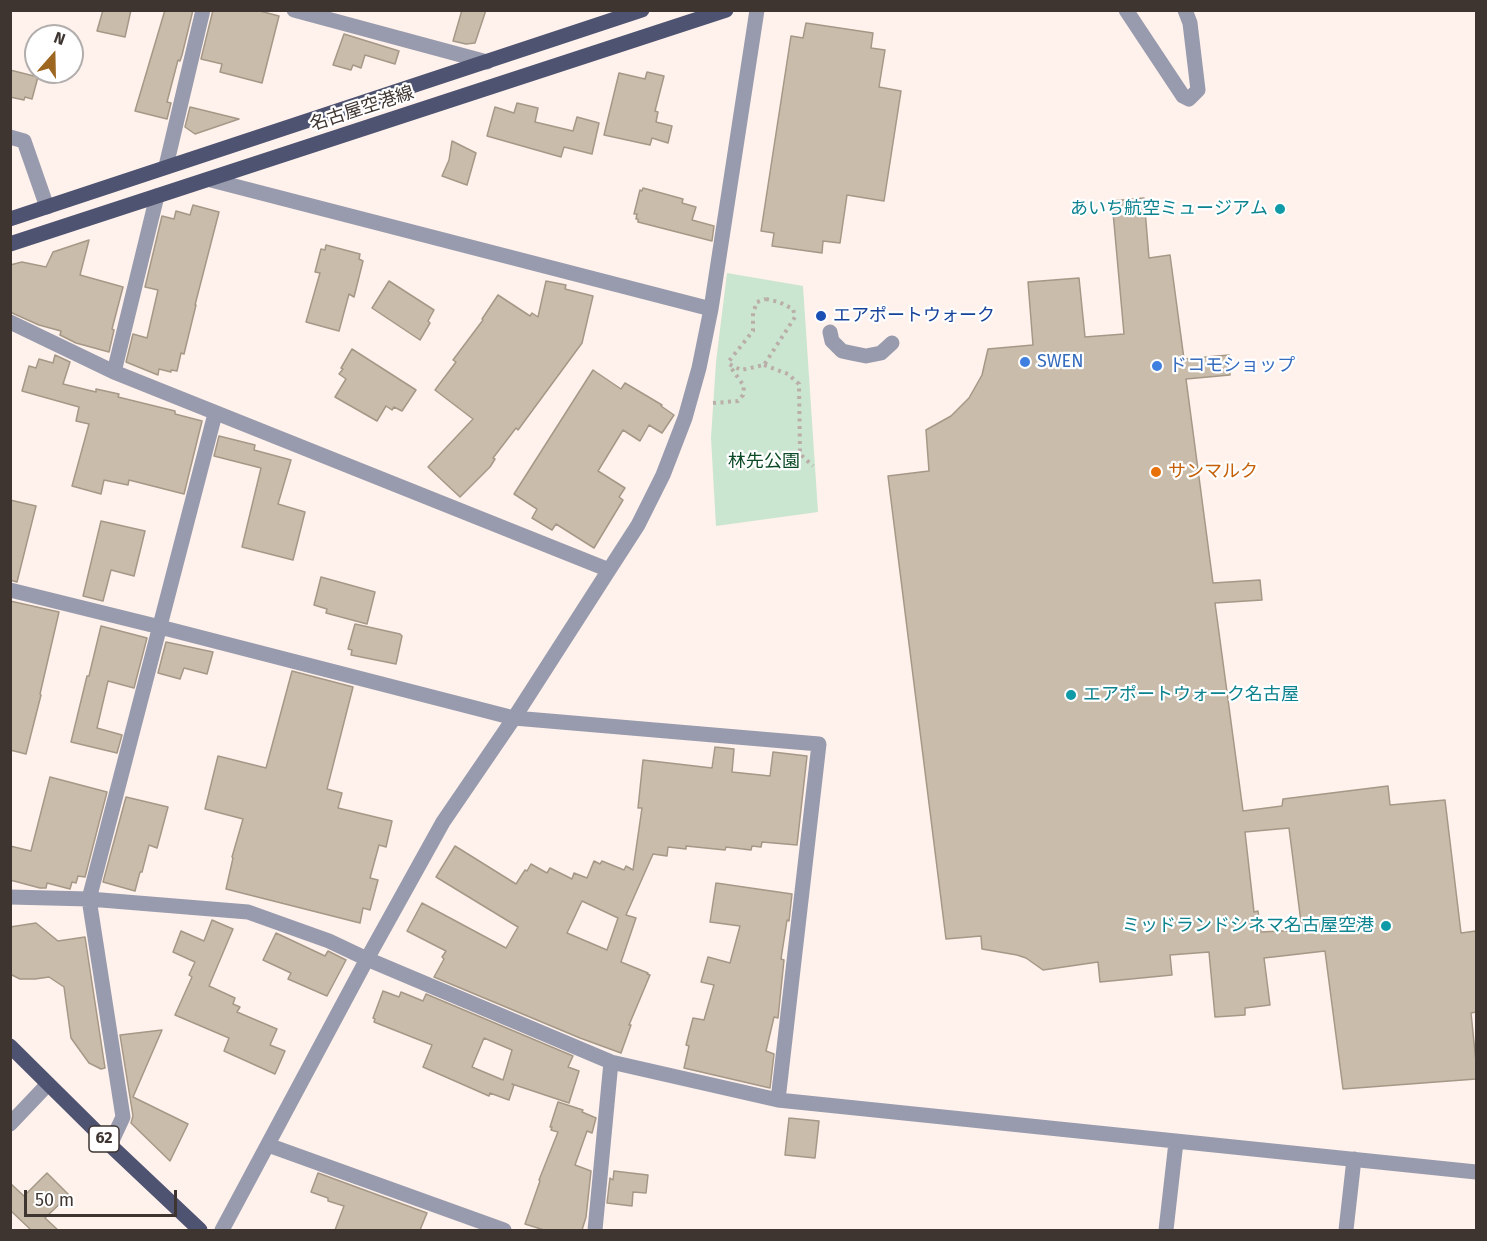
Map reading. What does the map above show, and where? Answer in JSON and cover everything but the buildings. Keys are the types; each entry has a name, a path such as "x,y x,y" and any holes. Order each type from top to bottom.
{"main road":[{"name":"名古屋空港線","path":"10,219 642,10"},
{"name":"名古屋空港線","path":"10,244 726,10"},
{"name":"62","path":"10,1046 200,1230"}],"street":[{"path":"166,166 203,10"},
{"path":"294,10 487,62"},
{"path":"222,1230 443,822 514,718 638,525 667,465 685,418 699,368 711,309 757,10"},
{"path":"1126,10 1183,96 1189,99 1198,90 1190,23 1185,10"},
{"path":"10,137 24,141 47,207"},
{"path":"211,180 711,309"},
{"path":"114,372 157,196"},
{"path":"10,322 114,372 215,414 609,570"},
{"path":"831,332 832,341 842,351 859,355 881,353 892,343"},
{"path":"110,1145 123,1117 89,899 215,414"},
{"path":"10,590 514,718 819,744 778,1100"},
{"path":"10,897 89,899 248,912 329,941 611,1062 778,1100 1476,1172"},
{"path":"596,1230 611,1062"},
{"path":"10,1124 48,1084"},
{"path":"1166,1230 1176,1142"},
{"path":"268,1145 504,1230"},
{"path":"1346,1230 1354,1160"}],"path":[{"path":"729,364 734,354 753,331 753,313 757,302 766,299 793,309 795,317 764,365"},
{"path":"729,364 741,370 764,365 788,374 799,384 800,454 813,466"},
{"path":"714,403 738,402 743,395 744,386 729,364"}],"green space":[{"name":"林先公園","path":"727,273 803,286 818,512 716,526 711,438 716,362"}],"place":[{"name":"あいち航空ミュージアム","path":"1280,209"},
{"name":"エアポートウォーク","path":"821,316"},
{"name":"SWEN","path":"1025,362"},
{"name":"ドコモショップ","path":"1157,366"},
{"name":"サンマルク","path":"1156,472"},
{"name":"エアポートウォーク名古屋","path":"1071,695"},
{"name":"ミッドランドシネマ名古屋空港","path":"1386,926"}]}
